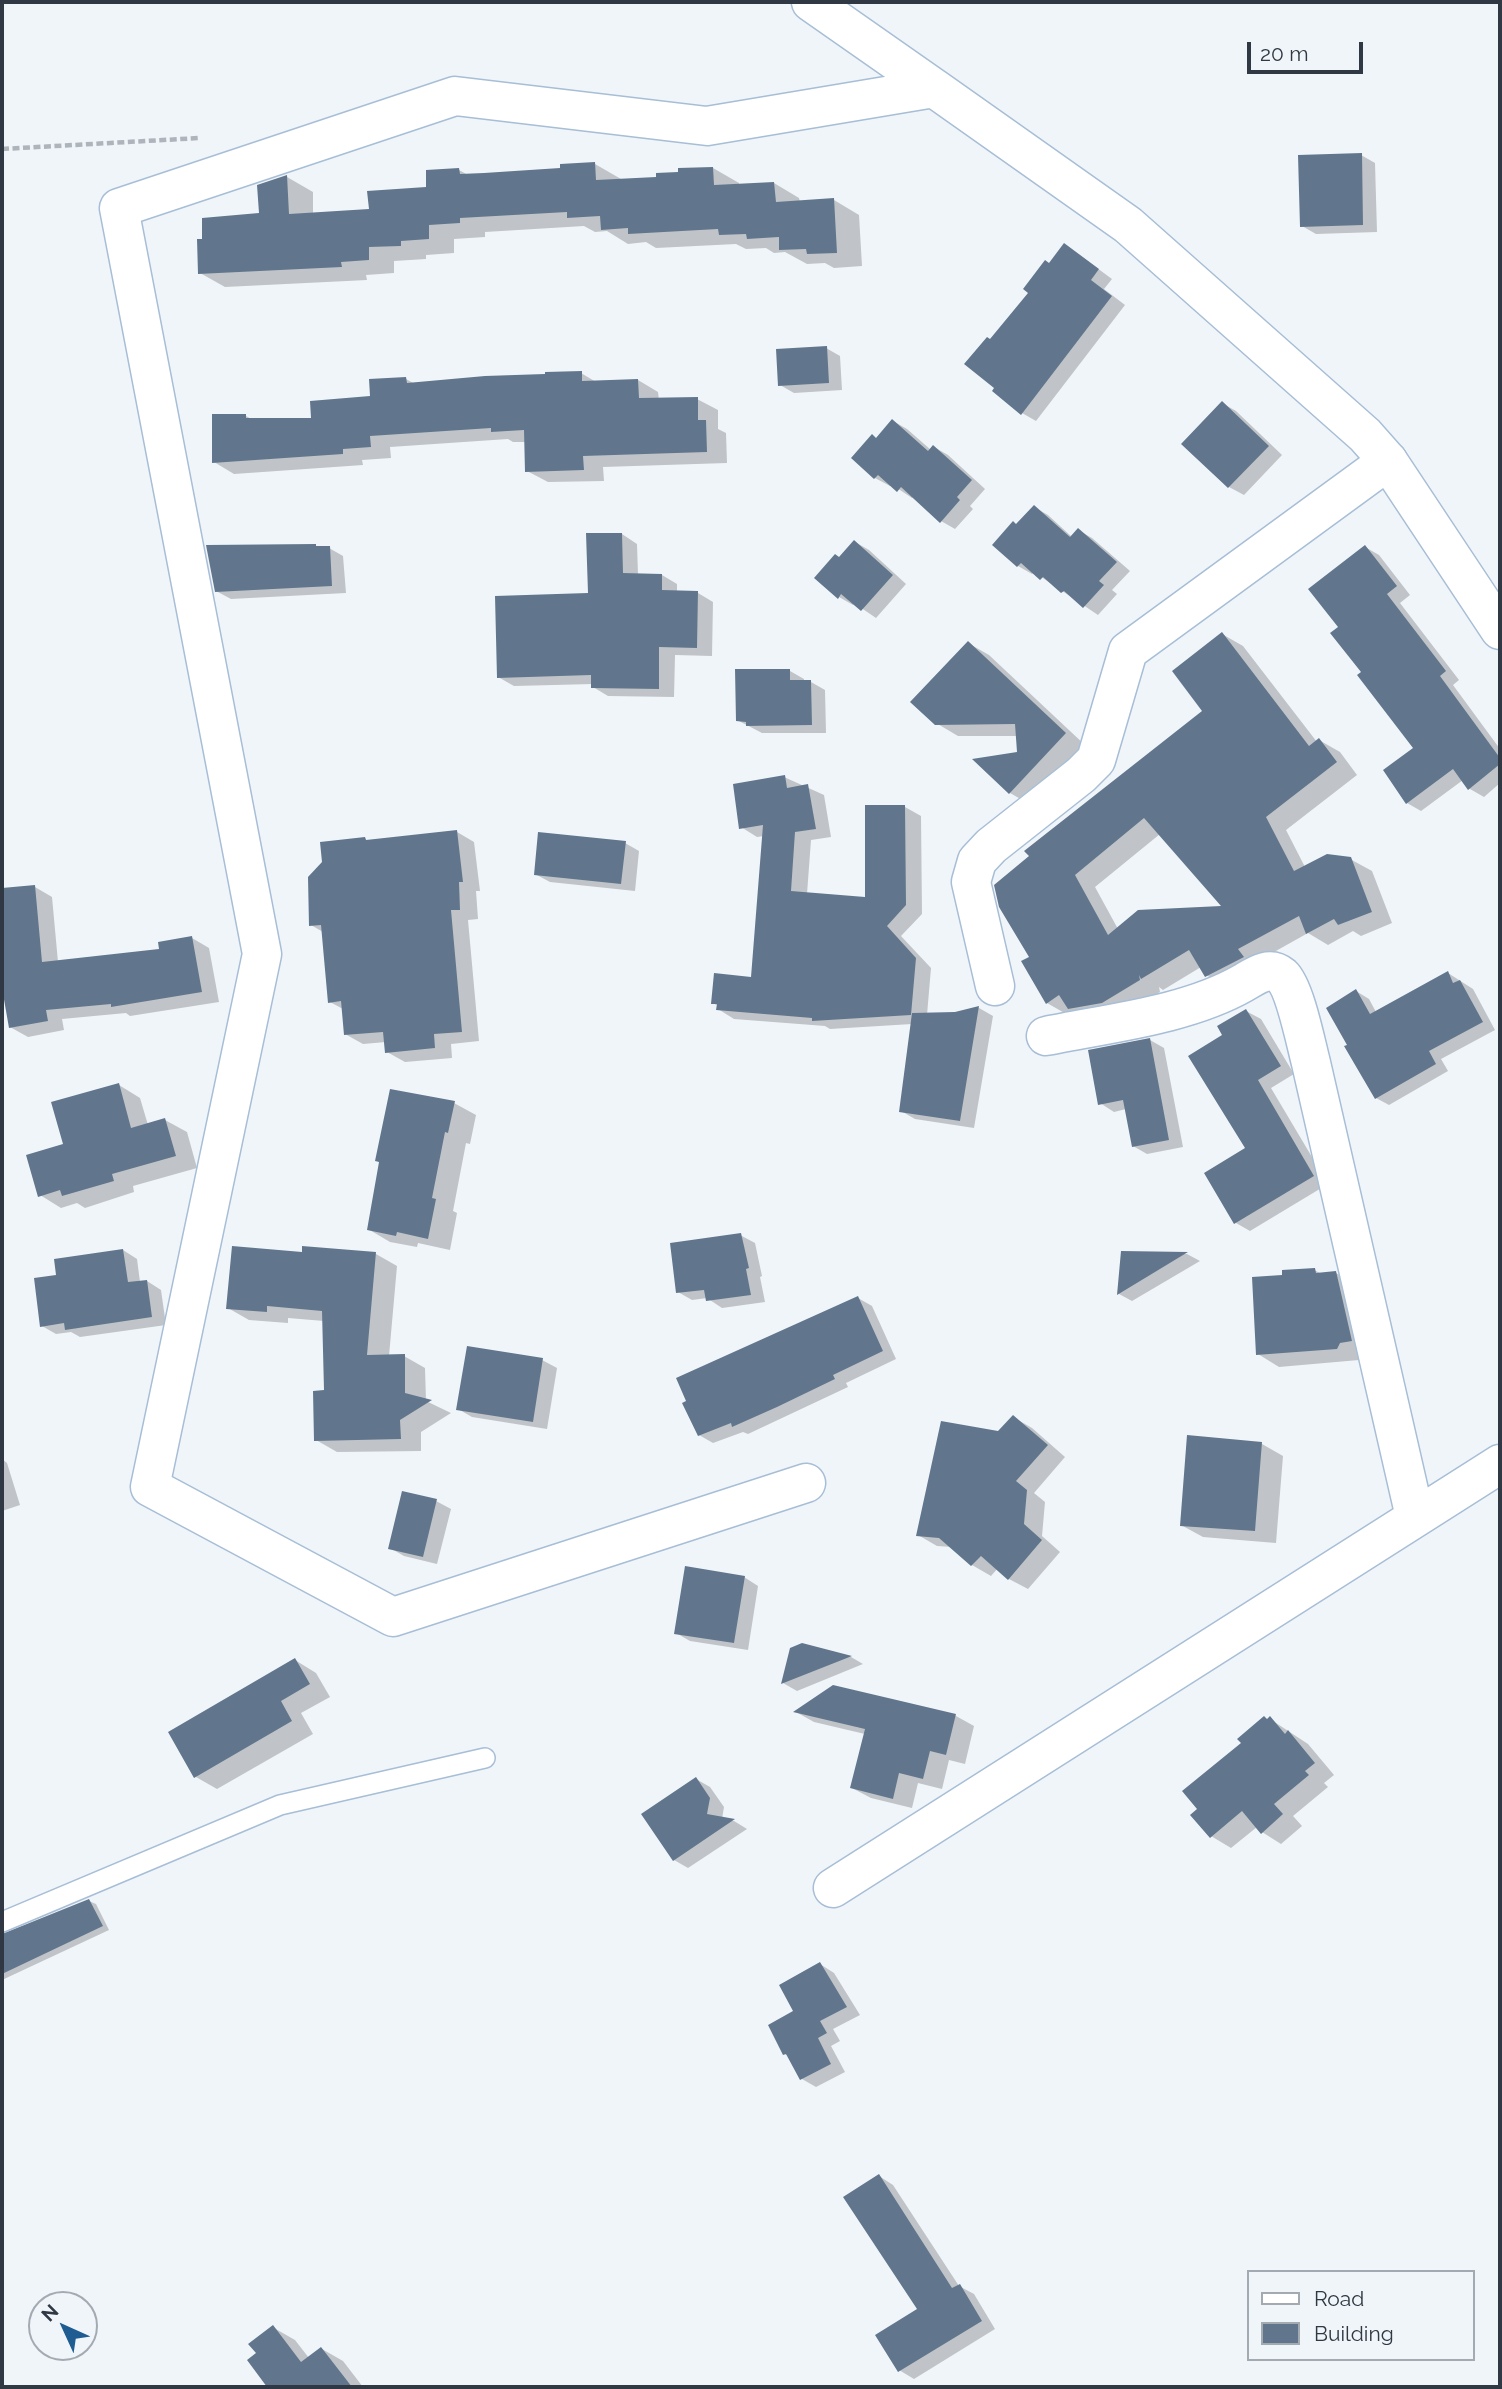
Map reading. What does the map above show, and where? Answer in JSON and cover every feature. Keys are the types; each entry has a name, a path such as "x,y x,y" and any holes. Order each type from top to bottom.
{"street":[{"path":"811,2 1128,225 1365,435 1388,461 1500,630"},
{"path":"806,1483 393,1617 150,1488 262,954 120,208 455,96 707,126 934,88"},
{"path":"995,986 971,882 977,861 991,846 1096,760 1128,651 1388,461"},
{"path":"1046,1036 1194,1005 1228,991 1262,971 1283,977 1291,990 1311,1063 1415,1517"},
{"path":"833,1888 1500,1464"}],"lane":[{"path":"2,1922 280,1805 485,1758"}],"building":[{"path":"1362,153 1363,225 1300,227 1298,155"},
{"path":"595,162 596,180 656,177 656,173 678,172 678,168 713,167 714,185 774,182 776,202 834,198 837,253 807,254 806,249 779,250 779,237 747,239 746,234 719,235 718,229 628,234 628,228 601,230 600,216 567,218 567,212 460,218 460,223 429,225 429,239 401,241 401,246 369,247 369,260 341,262 342,267 198,274 197,239 202,239 202,218 259,213 257,185 287,175 289,214 369,209 367,191 426,187 426,170 459,168 460,174 484,173 560,168 560,164"},
{"path":"1064,243 1099,269 1091,280 1112,296 1021,415 992,391 994,388 964,364 987,337 990,339 1028,293 1023,289 1045,260 1049,263"},
{"path":"827,346 829,383 778,386 776,349"},
{"path":"582,371 582,381 638,379 639,398 698,397 698,420 706,420 707,452 583,456 584,470 525,472 524,430 491,432 491,428 370,436 371,447 343,449 343,454 212,463 212,414 246,414 246,418 311,418 310,401 370,396 369,379 406,377 407,383"},
{"path":"1222,401 1269,446 1228,488 1181,444"},
{"path":"892,419 928,451 933,445 972,480 957,497 960,500 940,523 901,487 897,492 878,475 874,479 851,458 872,434 876,438"},
{"path":"1034,505 1070,537 1078,528 1117,562 1099,581 1104,585 1083,608 1043,577 1040,580 1021,563 1017,567 992,545 1013,521 1016,524"},
{"path":"586,533 622,533 623,573 662,574 662,590 698,591 697,648 659,647 659,689 591,688 591,675 497,678 495,596 588,593"},
{"path":"854,540 893,575 861,611 841,594 838,599 814,578 835,554 839,557"},
{"path":"206,545 330,546 332,586 215,592"},
{"path":"1365,545 1397,586 1387,594 1446,671 1440,676 1500,758 1500,764 1468,790 1453,769 1406,804 1383,770 1413,748 1357,675 1361,672 1330,633 1338,627 1308,589"},
{"path":"1222,632 1309,746 1319,738 1337,762 1266,817 1294,871 1327,854 1351,857 1372,912 1338,925 1334,919 1306,934 1299,916 1238,949 1244,957 1205,977 1189,950 1141,979 1139,975 1140,980 1102,1003 1068,1009 1059,995 1046,1004 1021,961 1029,957 999,907 994,885 1029,856 1024,851 1202,711 1172,671","holes":["1144,818 1221,906 1138,910 1108,935 1075,875"]},
{"path":"968,641 1066,733 1009,794 972,759 1017,752 1015,724 935,725 910,702"},
{"path":"735,669 790,669 790,680 811,680 812,725 746,726 746,722 736,721"},
{"path":"785,775 787,788 808,784 816,829 795,832 791,891 865,897 865,805 905,805 906,905 887,926 916,958 911,1015 812,1021 812,1018 716,1010 717,1004 711,1004 714,973 751,977 763,825 739,829 733,784"},
{"path":"457,830 463,882 459,882 460,910 451,910 462,1032 434,1034 435,1048 385,1053 383,1032 344,1035 341,1001 328,1003 321,925 309,926 308,877 322,862 320,842"},
{"path":"538,832 626,841 621,884 534,875"},
{"path":"35,885 42,962 159,949 158,942 192,936 202,992 111,1007 111,1004 46,1010 48,1021 9,1028 2,988 2,888"},
{"path":"1448,971 1453,983 1460,980 1483,1022 1429,1051 1436,1064 1375,1099 1344,1046 1347,1045 1326,1008 1356,989 1370,1014"},
{"path":"979,1006 960,1121 899,1112 912,1013 955,1012"},
{"path":"1246,1009 1281,1066 1258,1080 1314,1176 1234,1224 1204,1173 1245,1148 1188,1056 1222,1035 1217,1026"},
{"path":"1150,1038 1169,1140 1132,1147 1123,1100 1098,1105 1088,1050"},
{"path":"119,1083 131,1128 165,1118 176,1156 112,1174 114,1181 62,1196 60,1190 38,1197 26,1155 63,1144 51,1102"},
{"path":"390,1089 455,1101 448,1133 445,1132 432,1198 436,1199 428,1239 397,1232 396,1236 367,1230 379,1162 375,1161"},
{"path":"741,1233 749,1268 746,1269 751,1295 706,1301 704,1290 676,1293 670,1243"},
{"path":"232,1246 302,1252 302,1246 376,1252 367,1355 405,1354 405,1393 432,1400 400,1420 401,1439 314,1441 313,1391 324,1390 322,1311 267,1306 267,1312 226,1309"},
{"path":"123,1249 128,1282 147,1280 152,1317 65,1330 64,1323 40,1327 34,1278 56,1275 54,1259"},
{"path":"1121,1251 1188,1252 1117,1295"},
{"path":"1315,1268 1316,1273 1336,1271 1352,1341 1340,1343 1337,1349 1256,1355 1252,1277 1282,1275 1282,1270"},
{"path":"858,1296 883,1351 833,1375 835,1379 777,1407 732,1427 731,1423 698,1436 682,1403 686,1401 676,1378"},
{"path":"467,1346 543,1358 533,1422 456,1410"},
{"path":"1013,1415 1048,1445 1016,1481 1027,1490 1024,1524 1042,1540 1008,1580 981,1556 971,1566 939,1538 916,1536 941,1421 998,1431"},
{"path":"1187,1435 1262,1442 1255,1531 1180,1526"},
{"path":"402,1491 437,1499 423,1557 388,1549"},
{"path":"685,1566 745,1576 734,1643 674,1634"},
{"path":"802,1643 852,1656 781,1684 790,1648"},
{"path":"295,1658 310,1684 281,1701 292,1721 194,1778 168,1732"},
{"path":"833,1685 956,1714 946,1755 930,1751 923,1779 899,1773 893,1799 850,1788 865,1729 793,1712"},
{"path":"1264,1716 1267,1719 1270,1716 1285,1734 1288,1730 1315,1763 1305,1771 1309,1775 1274,1804 1283,1814 1261,1834 1242,1811 1210,1838 1190,1815 1197,1809 1182,1791 1241,1743 1237,1739"},
{"path":"696,1777 710,1798 707,1814 735,1819 673,1861 641,1814"},
{"path":"89,1899 103,1926 2,1974 2,1934"},
{"path":"820,1962 847,2007 820,2021 827,2033 818,2038 831,2064 800,2080 786,2054 783,2055 768,2025 793,2011 779,1985"},
{"path":"879,2174 952,2288 960,2284 982,2321 898,2372 875,2335 917,2309 843,2197"},
{"path":"273,2325 301,2362 321,2347 352,2387 267,2387 247,2360 256,2353 248,2344"}]}
